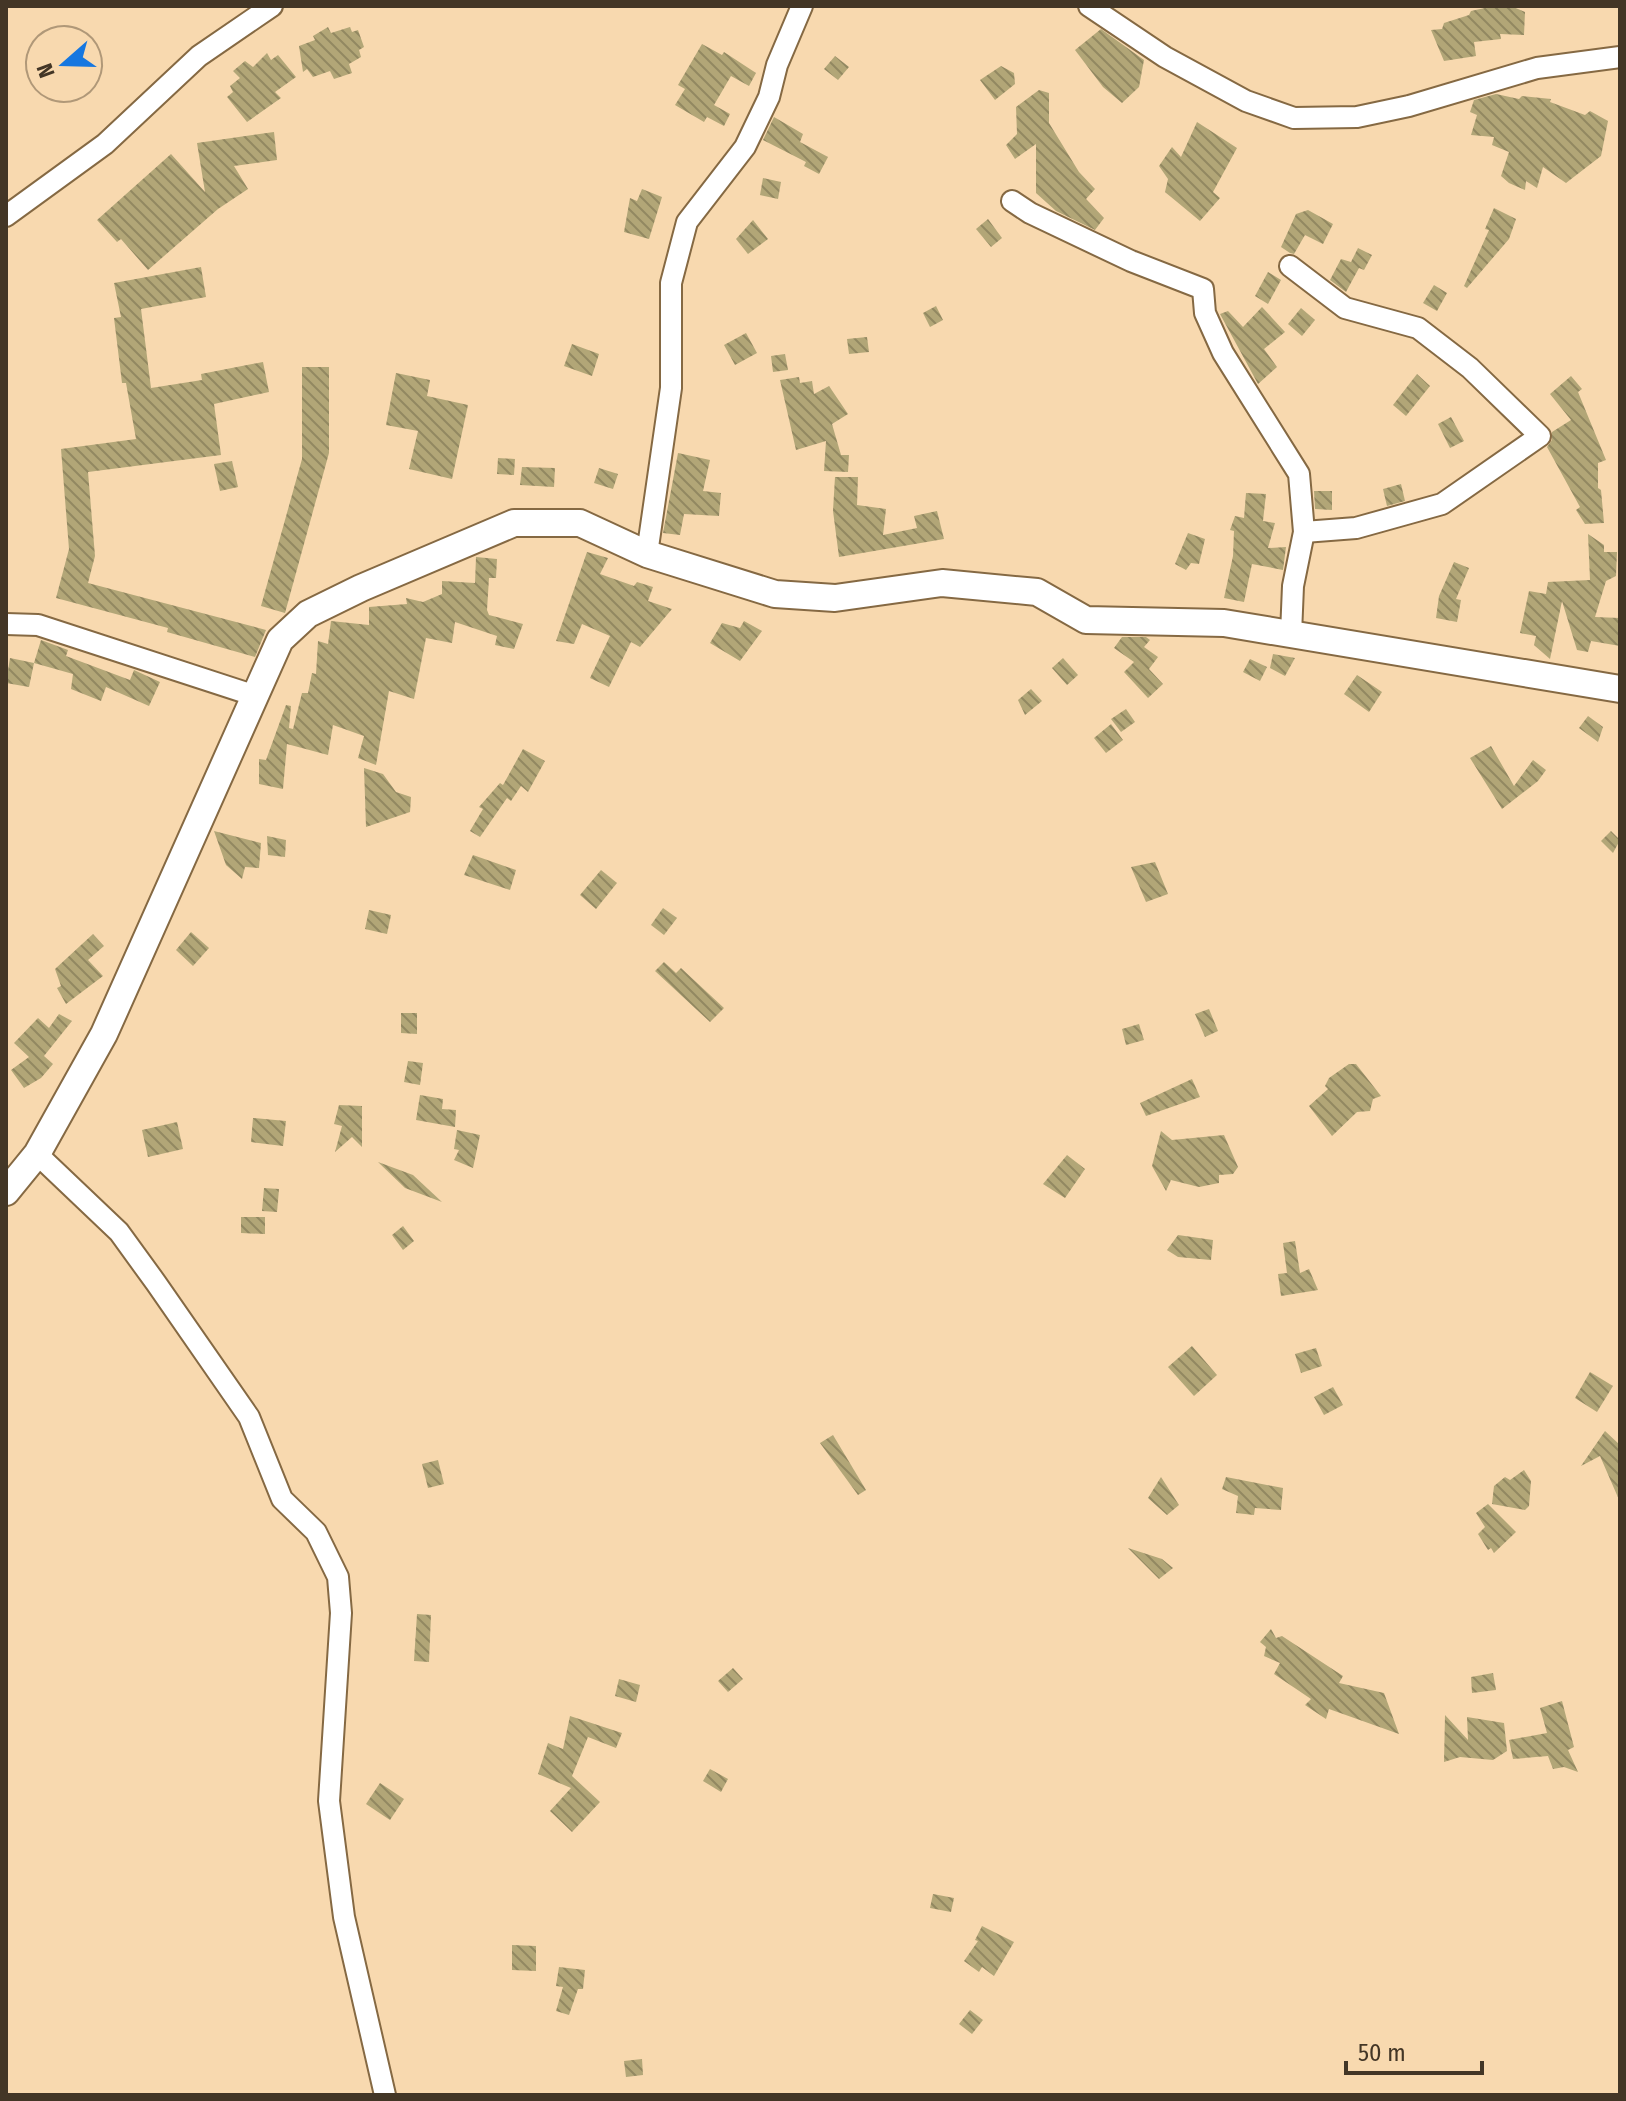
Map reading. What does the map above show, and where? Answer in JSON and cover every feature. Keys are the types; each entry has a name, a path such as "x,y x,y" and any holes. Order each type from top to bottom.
{"main road":[{"path":"6,1192 37,1154 104,1034 280,640 308,614 514,523 580,523 647,554 775,594 835,598 942,583 1037,592 1086,620 1224,623 1620,689"}],"street":[{"path":"6,216 105,144 199,56 272,6"},
{"path":"647,554 671,388 671,283 687,222 745,147 769,97 777,65 802,6"},
{"path":"1089,6 1165,57 1246,101 1294,118 1357,117 1537,68 1620,57"},
{"path":"1012,201 1131,261 1203,289 1205,313 1223,353 1299,474 1304,532 1293,586 1291,634"},
{"path":"1290,266 1345,308 1418,328 1470,368 1540,436 1442,504 1356,528 1304,532"},
{"path":"6,624 38,625 256,696"},
{"path":"37,1154 119,1232 156,1283 249,1417 282,1499 316,1532 338,1577 341,1613 329,1801 344,1917 385,2095"}],"building":[{"path":"1511,6 1525,12 1524,35 1500,34 1501,39 1474,42 1476,56 1444,61 1431,30 1442,29 1444,23 1469,15 1471,11"},
{"path":"328,27 331,33 350,27 352,32 358,30 364,47 359,50 361,57 349,64 352,73 334,79 330,71 313,77 307,69 303,72 299,46 315,40 313,36"},
{"path":"1101,29 1144,60 1139,87 1122,103 1103,87 1075,50"},
{"path":"702,44 722,55 724,52 756,73 749,86 731,76 714,105 730,114 724,126 707,117 704,122 675,105 685,89 678,85"},
{"path":"267,53 271,60 278,55 296,77 275,92 281,98 247,122 227,97 233,92 230,86 240,78 233,71 245,61 253,67"},
{"path":"835,56 849,67 838,80 824,69"},
{"path":"1001,66 1014,73 1015,84 995,100 980,80"},
{"path":"1039,90 1049,93 1049,123 1079,172 1095,189 1086,199 1104,218 1095,230 1056,211 1036,193 1036,144 1015,159 1006,145 1017,134 1016,107"},
{"path":"1496,94 1519,99 1522,96 1551,99 1550,102 1585,115 1590,111 1608,121 1601,156 1566,183 1543,167 1537,188 1526,181 1525,190 1509,183 1501,176 1509,152 1492,145 1494,137 1471,135 1477,115 1470,112 1474,100"},
{"path":"774,117 803,134 800,142 828,157 819,174 804,166 806,162 763,140"},
{"path":"1197,122 1237,148 1213,192 1220,198 1200,221 1165,192 1168,179 1159,166 1172,147 1181,157"},
{"path":"274,132 277,160 234,166 248,189 218,209 148,270 121,239 117,242 97,220 171,154 205,192 197,143"},
{"path":"763,178 781,182 778,199 760,195"},
{"path":"642,189 662,197 649,239 624,232 630,198 637,201"},
{"path":"1494,208 1516,219 1509,239 1467,288 1464,286 1489,230 1485,229"},
{"path":"1308,210 1333,224 1323,244 1305,235 1294,254 1290,253 1281,247 1296,214"},
{"path":"988,219 1002,238 991,247 976,229"},
{"path":"753,220 768,239 748,254 736,239"},
{"path":"1358,248 1372,255 1364,270 1359,268 1346,292 1330,280 1341,259 1351,262"},
{"path":"201,267 206,297 141,309 151,388 202,380 201,374 263,362 269,392 214,404 221,455 88,472 95,556 88,583 266,630 255,657 167,632 168,628 56,598 69,549 61,449 136,439 126,383 122,383 114,318 121,317 114,283"},
{"path":"1268,272 1281,280 1268,304 1255,296"},
{"path":"1434,285 1447,293 1437,311 1423,303"},
{"path":"936,306 943,320 930,327 923,313"},
{"path":"1262,307 1285,332 1264,349 1277,367 1258,384 1220,314 1228,311 1243,327"},
{"path":"1301,308 1315,320 1302,336 1288,324"},
{"path":"746,333 757,353 735,365 724,345"},
{"path":"867,337 869,352 849,354 847,339"},
{"path":"572,344 599,354 592,376 564,366"},
{"path":"785,354 788,370 773,372 771,356"},
{"path":"302,367 329,367 329,453 285,613 261,606 302,459"},
{"path":"396,373 430,380 427,396 468,405 452,479 409,469 418,431 386,425"},
{"path":"1417,374 1430,386 1406,416 1393,405"},
{"path":"1571,376 1582,389 1578,392 1606,460 1598,463 1598,488 1601,490 1604,523 1585,524 1576,510 1580,507 1547,447 1552,440 1552,432 1571,420 1550,394"},
{"path":"799,377 800,383 812,381 814,394 829,386 848,414 832,424 841,455 849,455 848,472 824,471 826,441 796,450 780,380"},
{"path":"1451,417 1464,441 1450,448 1438,424"},
{"path":"678,453 710,460 703,491 721,493 719,516 684,514 680,535 663,533"},
{"path":"498,458 515,459 514,475 497,474"},
{"path":"232,461 238,487 220,491 214,464"},
{"path":"522,467 555,468 554,487 520,485"},
{"path":"599,468 618,474 613,489 594,483"},
{"path":"835,477 858,477 857,505 886,509 883,535 917,528 914,516 937,511 944,539 839,557 833,511"},
{"path":"1401,484 1405,501 1387,506 1383,489"},
{"path":"1314,491 1332,491 1332,510 1315,509"},
{"path":"1246,493 1266,494 1263,521 1275,523 1268,548 1286,547 1283,570 1252,564 1244,602 1224,598 1233,556 1234,531 1230,530 1235,516 1244,518"},
{"path":"1188,533 1205,539 1199,564 1191,563 1186,570 1175,564"},
{"path":"1588,534 1604,545 1604,552 1617,552 1616,576 1606,581 1595,617 1620,618 1620,646 1591,641 1588,652 1577,650 1562,601 1550,659 1534,645 1536,636 1520,633 1529,591 1546,594 1548,582 1590,580"},
{"path":"587,552 608,558 600,574 634,586 637,582 653,587 648,601 672,609 640,647 631,642 609,687 590,678 610,636 582,624 574,644 556,641"},
{"path":"476,557 497,559 496,578 489,578 487,610 489,615 523,624 514,649 495,645 497,636 455,622 452,643 426,638 414,699 389,691 376,765 358,758 364,736 333,725 328,755 287,744 283,789 259,784 259,759 266,760 286,705 291,706 289,728 293,729 302,693 308,693 312,673 316,674 318,641 328,644 331,621 369,625 369,607 407,604 406,598 423,602 442,594 442,581 475,583"},
{"path":"1454,562 1469,568 1456,599 1461,600 1457,622 1436,618 1439,596"},
{"path":"744,621 762,631 740,661 710,643 722,623 740,628"},
{"path":"1122,637 1146,637 1150,640 1144,647 1158,657 1149,669 1163,684 1148,698 1124,672 1134,662 1114,648"},
{"path":"41,640 68,650 66,656 130,680 134,670 160,682 149,706 106,687 101,701 71,689 73,674 34,663"},
{"path":"1273,654 1295,658 1285,676 1270,668"},
{"path":"10,658 34,663 29,687 6,683"},
{"path":"1063,658 1078,675 1067,685 1052,668"},
{"path":"1250,659 1267,667 1260,681 1243,672"},
{"path":"1357,675 1382,692 1369,712 1344,694"},
{"path":"1031,689 1042,701 1025,715 1018,700"},
{"path":"1126,709 1135,722 1121,732 1111,719"},
{"path":"1588,716 1603,727 1598,742 1579,728"},
{"path":"1111,724 1123,740 1106,753 1094,738"},
{"path":"1491,746 1514,786 1533,760 1546,770 1538,781 1502,809 1470,758"},
{"path":"523,749 545,761 528,792 521,786 511,801 507,798 480,837 470,831 483,809 479,807 500,783 503,785"},
{"path":"364,768 383,774 396,792 411,797 410,812 366,827"},
{"path":"214,831 261,843 259,868 245,867 242,879 226,865"},
{"path":"1611,831 1620,840 1613,853 1601,841"},
{"path":"267,836 286,840 285,857 268,855"},
{"path":"473,855 516,870 510,890 464,875"},
{"path":"1155,862 1168,894 1146,902 1131,867"},
{"path":"601,870 617,883 596,909 580,895"},
{"path":"663,908 677,918 664,935 651,925"},
{"path":"369,910 391,915 387,934 365,929"},
{"path":"191,932 209,948 193,966 176,950"},
{"path":"93,934 104,946 88,960 103,976 66,1004 57,988 61,986 55,969"},
{"path":"664,962 676,973 681,968 724,1008 710,1022 655,971"},
{"path":"1209,1009 1218,1031 1205,1037 1195,1014"},
{"path":"401,1013 417,1013 417,1034 401,1033"},
{"path":"59,1014 72,1021 44,1056 53,1064 41,1078 24,1088 11,1070 29,1057 14,1043 38,1018 49,1028"},
{"path":"1139,1024 1144,1040 1126,1045 1122,1029"},
{"path":"408,1061 423,1063 420,1085 404,1082"},
{"path":"1349,1064 1356,1064 1381,1096 1373,1099 1370,1111 1357,1112 1332,1136 1309,1106 1328,1089 1325,1086 1329,1078"},
{"path":"1192,1079 1200,1097 1146,1116 1140,1103"},
{"path":"420,1095 443,1099 442,1109 456,1110 455,1127 416,1120"},
{"path":"339,1105 362,1106 362,1147 352,1137 335,1152 342,1126 334,1124"},
{"path":"253,1118 286,1121 283,1146 251,1142"},
{"path":"177,1122 183,1149 148,1157 142,1130"},
{"path":"457,1130 480,1135 473,1168 454,1160 459,1150 454,1149"},
{"path":"1161,1131 1172,1140 1224,1135 1238,1167 1233,1174 1219,1175 1219,1183 1199,1187 1171,1180 1166,1191 1152,1166"},
{"path":"1067,1155 1085,1169 1065,1198 1043,1184"},
{"path":"378,1162 413,1175 442,1202 405,1188"},
{"path":"264,1188 279,1189 277,1212 262,1211"},
{"path":"241,1217 265,1217 265,1234 241,1233"},
{"path":"403,1226 414,1241 403,1250 392,1235"},
{"path":"1178,1235 1213,1240 1211,1260 1178,1257 1167,1250"},
{"path":"1295,1241 1300,1273 1309,1269 1318,1290 1281,1296 1278,1274 1287,1273 1283,1243"},
{"path":"1192,1346 1217,1375 1194,1396 1168,1367"},
{"path":"1316,1348 1322,1366 1301,1373 1295,1354"},
{"path":"1590,1372 1613,1386 1597,1412 1575,1398"},
{"path":"1333,1387 1343,1405 1324,1415 1314,1397"},
{"path":"1605,1431 1620,1445 1620,1502 1600,1456 1581,1466"},
{"path":"833,1435 866,1490 858,1495 820,1443"},
{"path":"438,1460 444,1484 428,1488 422,1464"},
{"path":"1524,1470 1531,1481 1529,1506 1525,1510 1492,1504 1494,1486 1505,1477 1510,1480"},
{"path":"1161,1477 1179,1505 1167,1515 1148,1498"},
{"path":"1226,1477 1283,1488 1281,1510 1255,1508 1254,1515 1236,1513 1238,1496 1222,1489"},
{"path":"1488,1504 1516,1532 1494,1553 1491,1548 1488,1550 1478,1534 1485,1527 1476,1513"},
{"path":"1128,1548 1162,1559 1173,1568 1159,1579"},
{"path":"417,1614 431,1615 429,1662 414,1661"},
{"path":"1271,1629 1276,1638 1282,1636 1343,1676 1339,1683 1384,1693 1399,1734 1329,1709 1326,1719 1305,1705 1311,1699 1274,1674 1280,1663 1264,1656 1266,1647 1260,1642"},
{"path":"733,1668 743,1679 728,1692 718,1681"},
{"path":"1493,1673 1496,1690 1472,1693 1471,1677"},
{"path":"619,1679 640,1685 636,1702 615,1696"},
{"path":"1562,1701 1574,1747 1568,1750 1578,1772 1564,1767 1553,1769 1548,1756 1513,1759 1509,1740 1547,1733 1540,1708"},
{"path":"1445,1715 1468,1740 1467,1717 1504,1723 1507,1751 1493,1760 1460,1757 1444,1762"},
{"path":"570,1716 622,1733 616,1748 588,1737 572,1776 600,1802 572,1832 550,1811 571,1788 538,1774 548,1743 563,1749"},
{"path":"710,1769 728,1779 721,1792 703,1781"},
{"path":"380,1783 404,1799 390,1820 366,1804"},
{"path":"933,1894 954,1898 951,1912 930,1908"},
{"path":"982,1926 1014,1942 994,1976 982,1967 979,1972 964,1961 978,1941 975,1940"},
{"path":"512,1945 536,1946 536,1971 512,1970"},
{"path":"559,1967 585,1970 583,1989 578,1989 569,2015 556,2011 563,1987 556,1986"},
{"path":"970,2010 983,2020 972,2034 959,2024"},
{"path":"642,2059 643,2075 626,2077 624,2061"}]}
